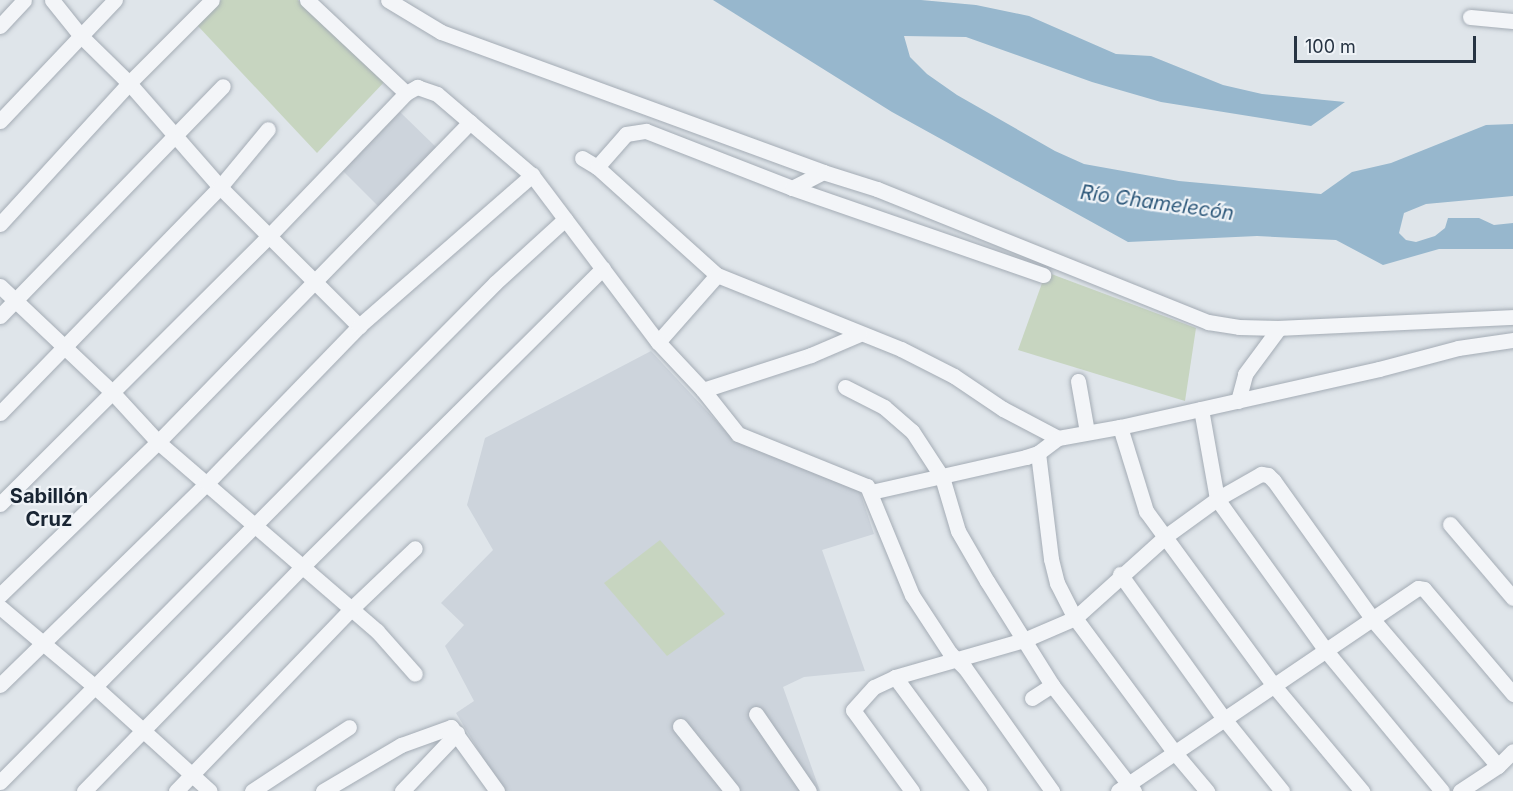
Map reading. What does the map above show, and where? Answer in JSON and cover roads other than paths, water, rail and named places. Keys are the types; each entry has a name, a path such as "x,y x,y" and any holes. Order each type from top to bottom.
{"street":[{"path":"0,26 24,0"},
{"path":"52,0 80,35 129,83 220,187 359,326"},
{"path":"0,121 115,0"},
{"path":"0,224 129,83 212,0"},
{"path":"307,0 406,93"},
{"path":"388,0 441,33 934,211 1208,322 1279,328 1513,317"},
{"path":"1470,17 1513,21"},
{"path":"0,316 223,86"},
{"path":"0,504 268,237 406,93 417,87 437,94 532,175 658,342 704,390 738,434 862,482 872,492 912,595 950,653 958,659 1052,791"},
{"path":"0,595 158,442 470,122"},
{"path":"0,413 220,187 268,129"},
{"path":"597,167 626,134 646,131 792,188 1043,276"},
{"path":"582,158 597,167 717,275 901,349 939,368 1003,409 1058,438"},
{"path":"792,188 823,172"},
{"path":"0,685 207,483 359,326 532,175"},
{"path":"0,782 495,283 565,219"},
{"path":"84,791 302,567 603,268"},
{"path":"658,342 717,275"},
{"path":"0,286 113,393 158,442 377,631 415,674"},
{"path":"1238,401 1245,374 1279,328"},
{"path":"704,390 811,355 860,334"},
{"path":"872,492 1038,453 1058,438 1238,401 1379,369 1458,348 1513,340"},
{"path":"1078,381 1087,432"},
{"path":"845,387 884,407 912,431 942,477 958,531 1052,685 1127,789 1175,753 1328,652 1418,588 1424,589 1513,694"},
{"path":"1201,409 1217,499 1328,652 1442,791"},
{"path":"1120,427 1146,511 1275,687 1362,791"},
{"path":"1038,453 1051,558 1057,583 1075,618 1175,753 1207,791"},
{"path":"912,791 853,710 874,687 895,677 1024,640 1075,618 1120,574 1166,536 1217,499 1262,474 1268,475 1373,620 1498,766"},
{"path":"1450,524 1513,598"},
{"path":"176,791 351,609 415,548"},
{"path":"1120,574 1225,720 1282,791"},
{"path":"0,607 94,686 210,791"},
{"path":"895,677 980,791"},
{"path":"1032,698 1052,685"},
{"path":"756,714 809,791"},
{"path":"680,726 732,791"},
{"path":"322,791 401,745 451,727 493,789"},
{"path":"252,791 349,728"},
{"path":"402,791 457,733"},
{"path":"1460,791 1498,766 1513,751"}],"water":[{"name":"Río Chamelecón","path":"713,0 921,0 976,5 1029,16 1116,54 1151,56 1223,85 1262,94 1345,102 1311,126 1161,102 1092,82 966,37 904,36 910,57 927,74 957,95 1055,151 1084,164 1179,181 1321,194 1352,172 1391,163 1486,125 1513,124 1513,196 1426,204 1404,213 1399,233 1406,240 1416,242 1435,236 1445,228 1448,218 1479,218 1494,225 1513,223 1513,249 1439,249 1383,265 1336,240 1257,236 1128,242 892,112"}],"district":[{"name":"Sabillón Cruz","path":"49,508"}]}
